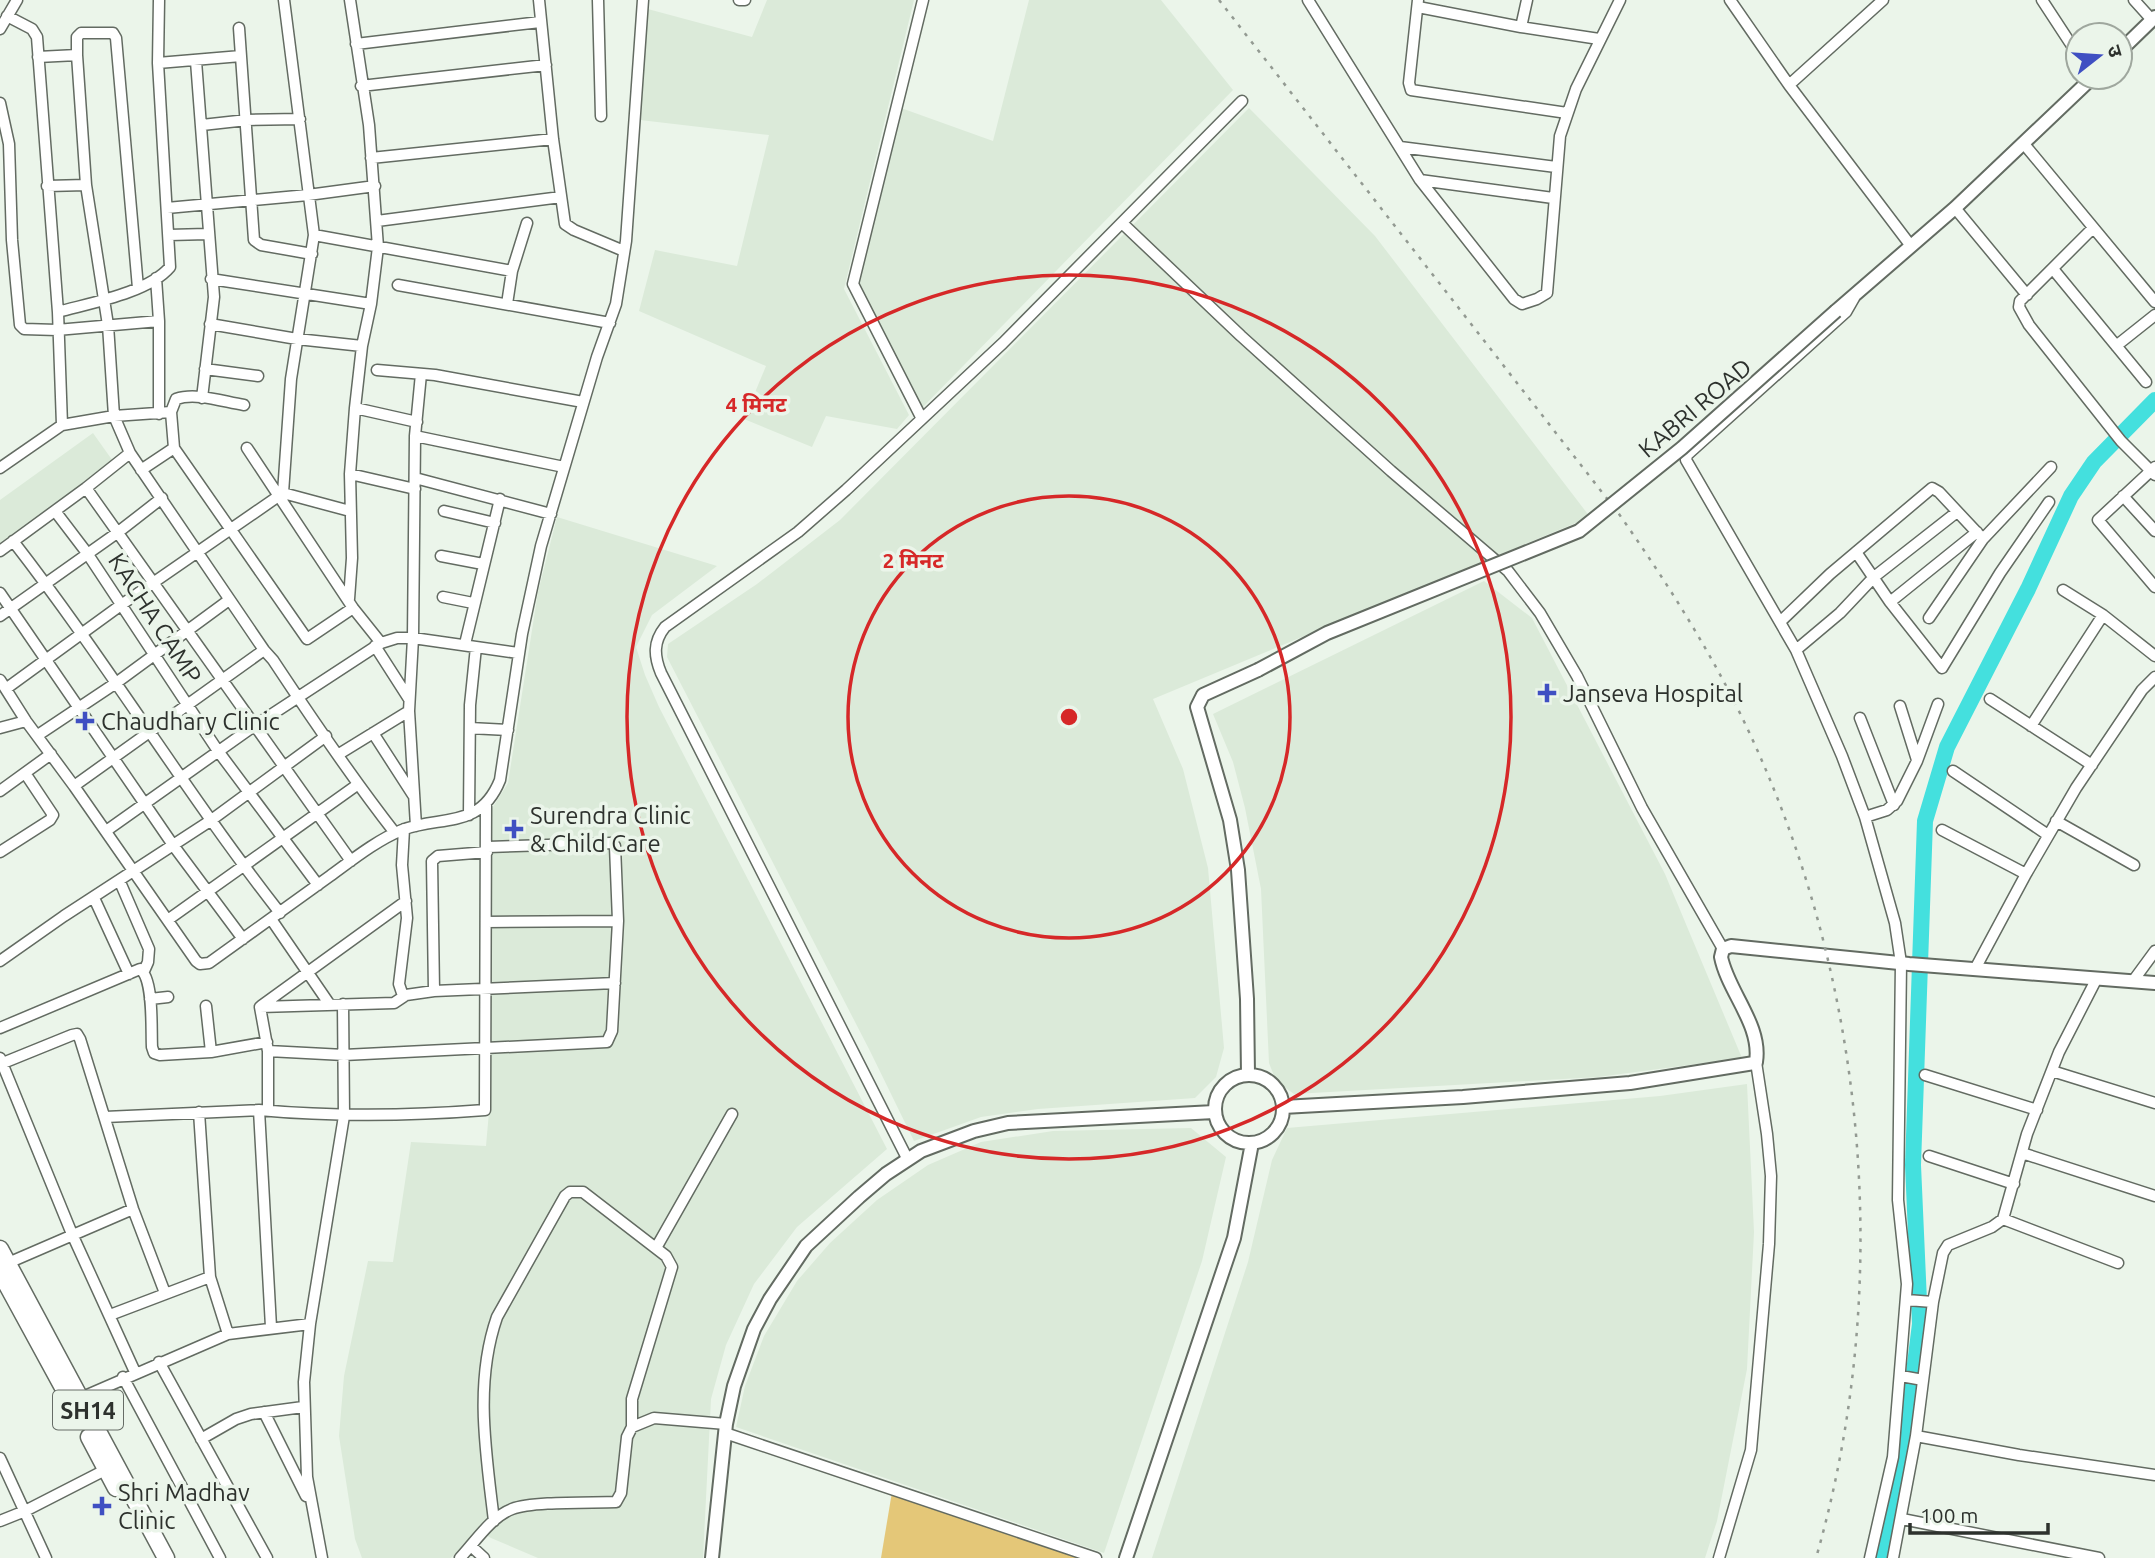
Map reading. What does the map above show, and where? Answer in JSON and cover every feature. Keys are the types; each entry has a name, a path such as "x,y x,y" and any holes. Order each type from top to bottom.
{"main road":[{"name":"SH14","path":"2,1263 129,1500 166,1558"},
{"name":"SH14","path":"129,1500 154,1558"}],"street":[{"path":"0,29 16,0"},
{"path":"58,312 138,288 170,267 158,63 159,0"},
{"path":"281,495 291,379 314,235 284,0"},
{"path":"244,405 180,397 174,402 172,412 174,447 307,639 351,603 350,474 355,408 378,247 369,125 349,0"},
{"path":"539,0 564,219 568,227 624,251"},
{"path":"598,0 601,116"},
{"path":"350,511 281,495 121,605 81,636 2,682 26,721 200,964 209,963 351,861 400,831 469,815 486,803 496,791 500,780 527,606 583,402 616,304 624,251 643,0"},
{"path":"739,0 745,0"},
{"path":"922,419 853,284 923,0"},
{"path":"1308,0 1420,180 1514,299 1522,304 1547,293 1560,136 1599,39 1620,0"},
{"path":"1521,27 1527,0"},
{"path":"1730,0 1789,85 1911,246"},
{"path":"1789,85 1882,0"},
{"path":"2042,0 2064,34"},
{"path":"2134,0 2153,19 2134,37"},
{"path":"1567,113 1411,90 1409,83 1418,4 1521,27 1599,39"},
{"path":"8,16 35,32 58,312 62,425"},
{"path":"356,44 540,22"},
{"path":"239,28 256,243 313,254"},
{"path":"138,288 115,35 78,34 77,55 86,185 108,325 114,416 130,453 229,600 339,754 357,785 400,831 406,901 406,926 399,979 403,996"},
{"path":"38,57 77,55"},
{"path":"158,63 241,56"},
{"path":"196,61 214,304 202,398"},
{"path":"361,86 546,65"},
{"name":"KABRI ROAD","path":"1248,1074 1247,999 1238,870 1230,820 1196,706 1203,695 1328,633 1579,531 1682,448 1955,208 2079,91"},
{"path":"908,1160 661,673 655,655 657,642 665,626 798,532 922,419 1003,343 1242,101"},
{"path":"0,103 2,123 9,144 5,193 20,325 24,330 57,330 159,321"},
{"path":"202,125 247,120 300,119"},
{"path":"371,158 553,139"},
{"path":"2024,144 2155,302"},
{"path":"1400,147 1556,167"},
{"path":"1420,180 1553,198"},
{"path":"47,186 86,185"},
{"path":"167,208 375,186"},
{"path":"377,221 561,197"},
{"path":"1955,208 2027,295"},
{"path":"507,304 512,271 527,223"},
{"path":"1122,223 1241,336 1391,471 1508,571 1540,614 1577,676 1642,808 1723,949 1722,963 1753,1033 1757,1052 1756,1062 1762,1089 1769,1155 1769,1244 1751,1450 1719,1558"},
{"path":"2094,228 2019,304 2024,316 2112,430 2153,471 2098,518 2098,521 2155,587"},
{"path":"169,235 207,234"},
{"path":"314,235 512,271"},
{"path":"0,240 12,240"},
{"path":"2053,269 2146,382"},
{"path":"156,278 159,414"},
{"path":"211,279 371,304"},
{"path":"398,285 610,323"},
{"path":"1857,293 1846,312 1686,458 1796,650 1865,817 1905,963 1898,1200 1908,1284 1893,1457 1870,1558"},
{"path":"2116,346 2155,315"},
{"path":"210,324 297,339 362,346"},
{"path":"205,369 258,376"},
{"path":"377,370 421,374 583,402"},
{"path":"416,827 409,706 413,638 415,436 421,374"},
{"path":"355,408 417,422"},
{"path":"0,468 62,425 114,416 172,412"},
{"path":"415,436 565,467"},
{"path":"141,470 174,447"},
{"path":"247,448 281,495 378,645 409,706"},
{"path":"0,551 130,453"},
{"path":"1891,602 1980,536 2051,467"},
{"path":"350,474 500,499 551,514"},
{"path":"86,488 351,861"},
{"path":"1780,622 1830,574 1932,488 1937,490 1980,536"},
{"path":"2123,496 2155,531"},
{"path":"0,616 162,498"},
{"path":"465,645 500,499"},
{"path":"1857,552 1939,667 1943,668 2000,573 2049,502"},
{"name":"KACHA CAMP","path":"55,511 155,653 218,751 318,885"},
{"path":"444,511 495,523"},
{"path":"1796,650 1840,613 1874,577 1957,512"},
{"path":"1929,618 1980,536"},
{"path":"13,541 116,682 244,867 330,1005"},
{"path":"441,555 483,565"},
{"path":"2063,590 2103,615 2155,656"},
{"path":"0,593 173,845 243,939"},
{"path":"443,597 473,603"},
{"path":"37,735 229,600"},
{"path":"2031,726 2103,615"},
{"path":"106,831 254,726 378,645 397,638 413,638 518,653"},
{"path":"469,815 470,728 476,647"},
{"path":"75,786 264,650"},
{"path":"1975,969 2056,821 2143,690 2155,677"},
{"path":"1990,699 2092,765"},
{"path":"1865,817 1894,805 1917,761 1938,704"},
{"path":"339,754 409,706"},
{"path":"1900,706 1917,761"},
{"path":"1860,718 1894,805"},
{"path":"0,728 26,721"},
{"path":"470,728 508,730"},
{"path":"373,733 414,797"},
{"path":"0,961 210,821 326,736"},
{"path":"0,791 51,754"},
{"path":"1953,771 2048,835"},
{"path":"0,852 50,820 53,815 25,773"},
{"path":"169,919 357,785"},
{"path":"105,1117 263,1110 344,1116 411,1116 485,1110 488,849 486,803"},
{"path":"2056,821 2134,866"},
{"path":"1942,830 2025,874"},
{"path":"120,882 149,949 144,971 150,999 152,1047 159,1055 268,1046 344,1055 607,1042 612,1031 618,921 616,850 612,844 488,849 438,856 432,861 434,991"},
{"path":"94,898 129,974"},
{"path":"260,1006 406,901"},
{"path":"486,922 618,921"},
{"path":"1723,949 1736,946 2155,983"},
{"path":"2133,981 2155,951"},
{"path":"0,1028 129,974 144,971"},
{"path":"1893,1558 1916,1436 1933,1302 1945,1248 1955,1241 1993,1227 2003,1219 2022,1153 2059,1052 2097,978"},
{"path":"260,1006 394,1003 403,996 434,991 615,983"},
{"path":"150,999 168,997"},
{"path":"322,1558 311,1506 303,1407 310,1324 344,1116 343,1004"},
{"path":"206,1006 211,1052"},
{"path":"260,1006 268,1046 263,1110 271,1327"},
{"path":"135,1372 72,1234 1,1060 77,1034 133,1209 165,1293"},
{"path":"1283,1107 1463,1097 1630,1083 1756,1062"},
{"path":"2052,1071 2155,1103"},
{"path":"1248,1074 1260,1076 1270,1082 1279,1091 1283,1107 1282,1118 1276,1131 1267,1138 1252,1143 1238,1142 1227,1135 1218,1125 1214,1112 1215,1100 1222,1087 1232,1079 1248,1074"},
{"path":"1926,1076 2037,1110"},
{"path":"199,1112 210,1277 228,1334"},
{"path":"712,1558 726,1428 734,1386 754,1329 770,1299 806,1246 877,1182 921,1151 974,1131 1008,1123 1214,1112"},
{"path":"656,1248 732,1114"},
{"path":"1126,1558 1234,1238 1252,1143"},
{"path":"2022,1153 2155,1196"},
{"path":"1928,1157 2014,1184"},
{"path":"460,1558 494,1521 511,1509 616,1502 621,1493 627,1437 632,1427 632,1399 672,1270 669,1259 656,1248 589,1195 576,1191 565,1196 497,1317 489,1339 483,1396 494,1521"},
{"path":"2,1263 133,1209"},
{"path":"2003,1219 2118,1263"},
{"path":"110,1315 210,1277"},
{"path":"1906,1300 1933,1302"},
{"path":"76,1400 123,1377 228,1334 310,1324"},
{"path":"159,1362 267,1558"},
{"path":"123,1377 220,1558"},
{"path":"1901,1377 1923,1380"},
{"path":"201,1439 236,1419 303,1407"},
{"path":"264,1412 311,1506"},
{"path":"632,1427 654,1418 726,1428 1096,1558"},
{"path":"1916,1436 2155,1475"},
{"path":"0,1458 46,1558"},
{"path":"0,1521 111,1467"},
{"path":"1886,1492 1906,1494"},
{"path":"1902,1519 2050,1553 2094,1558"},
{"path":"471,1546 484,1558"}],"shaded area":[{"path":"767,0 914,0 844,289 909,415 897,429 826,416 812,447 744,419 766,366 639,311 655,250 737,266 769,135 640,120 644,8 752,37"},
{"path":"1029,0 1161,0 1233,90 922,408 858,283 901,108 993,141"},
{"path":"1249,108 1375,236 1590,517 1153,699 1183,769 1208,868 1224,1048 1216,1077 1195,1098 1038,1109 981,1117 914,1141 667,657 668,644 757,584 840,520"},
{"path":"93,433 115,464 0,546 0,500"},
{"path":"557,517 717,566 652,615 636,647 659,707 887,1149 797,1227 754,1284 726,1345 711,1399 703,1558 538,1558 478,1530 451,1558 362,1558 355,1539 339,1436 344,1376 368,1261 393,1262 411,1142 486,1146 491,1089 491,810 508,783 538,592"},
{"path":"1484,581 1532,618 1665,874 1742,1058 1598,1077 1294,1094 1276,1081 1269,1063 1261,889 1233,762 1213,714"},
{"path":"1747,1084 1754,1232 1747,1369 1717,1521 1705,1558 1152,1558 1248,1262 1272,1160 1287,1128 1660,1096"},
{"path":"1191,1128 1226,1157 1202,1261 1104,1553 736,1427 745,1386 764,1336 797,1281 830,1243 877,1200 928,1165 981,1142 1053,1131"},
{"path":"892,1492 1087,1558 881,1558"}],"waterway":[{"path":"1881,1558 1904,1452 1920,1324 1913,1165 1925,821 1947,747 2028,589 2071,496 2094,462 2155,400"}],"railway":[{"path":"1219,0 1637,540 1689,620 1720,675 1749,732 1789,830 1821,931 1843,1034 1856,1139 1860,1245 1855,1350 1840,1455 1816,1558"}],"place":[{"name":"Janseva Hospital","path":"1547,693"},
{"name":"Chaudhary Clinic","path":"85,721"},
{"name":"Surendra Clinic & Child Care","path":"514,829"},
{"name":"Shri Madhav Clinic","path":"102,1506"}]}
